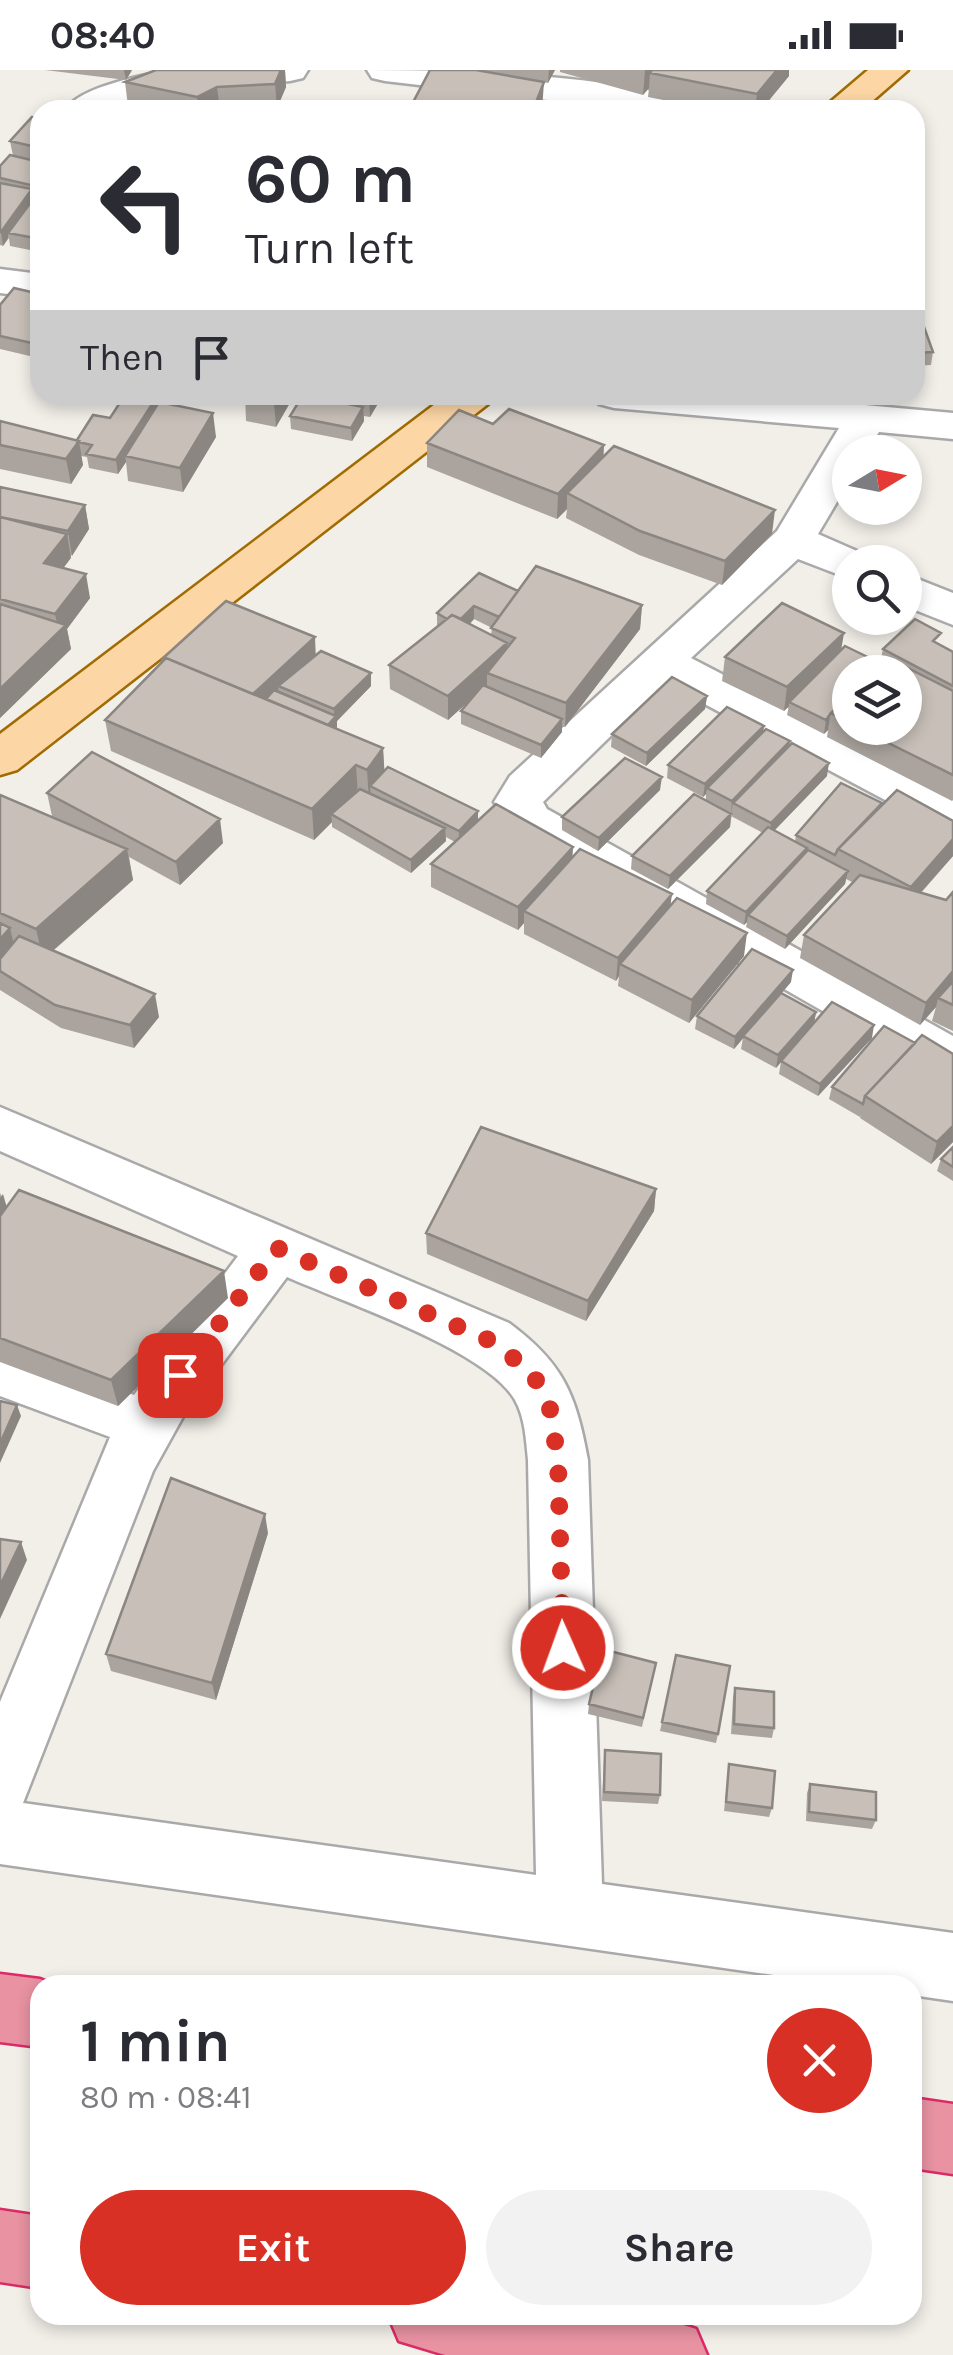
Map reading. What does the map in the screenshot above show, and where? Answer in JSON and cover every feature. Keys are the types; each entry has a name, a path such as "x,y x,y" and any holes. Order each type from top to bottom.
{"highway":[{"path":"0,2008 30,2012"},
{"path":"922,2134 953,2139"},
{"path":"0,2246 30,2250"},
{"path":"486,2325 670,2355"}],"main road":[{"path":"852,100 890,70"},
{"path":"0,758 460,405"}],"street":[{"path":"101,100 167,79 290,70"},
{"path":"386,70 638,100"},
{"path":"0,281 30,285"},
{"path":"724,405 953,426"},
{"path":"866,418 793,540 660,661 527,788 518,802 530,821 953,1061"},
{"path":"793,540 832,557"},
{"path":"922,596 953,610"},
{"path":"660,661 953,816"},
{"path":"0,1128 489,1340 532,1372 550,1409 558,1460 570,1913"},
{"path":"0,1782 127,1462 163,1397 277,1248"},
{"path":"0,1371 147,1424"},
{"path":"0,1832 953,1967"}],"building":[{"path":"156,70 281,70 275,84 217,87 197,97 125,82"},
{"path":"430,70 476,70 544,82 537,100 414,100"},
{"path":"777,70 757,94 650,73"},
{"path":"30,119 30,146 10,141"},
{"path":"10,155 30,160 30,185 0,178 0,166"},
{"path":"0,183 30,189 30,192 0,232"},
{"path":"30,203 30,237 8,233"},
{"path":"14,288 30,292 30,343 0,336 0,305"},
{"path":"925,330 933,352 925,352"},
{"path":"118,405 152,405 116,460 86,454 92,445 77,440 93,415 110,418"},
{"path":"157,405 213,413 180,468 125,456"},
{"path":"297,405 363,407 351,428 290,416"},
{"path":"509,409 604,445 558,494 427,443 459,410 493,424"},
{"path":"0,421 79,441 66,459 0,445"},
{"path":"614,446 775,510 725,561 640,531 567,493"},
{"path":"0,487 85,505 68,531 0,517"},
{"path":"0,517 67,534 44,563 86,574 55,614 0,599"},
{"path":"536,566 642,605 566,703 487,673 515,638 491,628"},
{"path":"479,573 518,591 499,617 474,606 461,619 452,615 447,619 437,613"},
{"path":"226,601 315,637 253,694 162,659"},
{"path":"782,603 832,627 832,635 842,635 787,687 725,657"},
{"path":"0,604 66,625 0,689"},
{"path":"452,615 507,643 448,696 389,665"},
{"path":"922,623 941,633 933,641 953,652 953,686 922,670 922,655 894,655 883,649 898,635 922,635"},
{"path":"845,646 864,655 836,655"},
{"path":"321,651 371,673 334,709 278,686"},
{"path":"166,658 383,748 367,770 356,765 312,809 105,720"},
{"path":"832,659 832,712 826,720 789,702"},
{"path":"922,675 953,691 953,775 892,745 922,745"},
{"path":"672,677 707,696 647,753 612,734"},
{"path":"483,685 562,719 541,745 461,711"},
{"path":"274,690 336,716 328,725 266,699"},
{"path":"727,707 764,726 705,784 668,765"},
{"path":"766,729 790,741 732,801 707,788"},
{"path":"792,743 829,763 771,823 733,803"},
{"path":"92,752 220,819 176,862 47,793"},
{"path":"625,758 662,777 599,838 562,817"},
{"path":"388,767 478,811 459,831 370,786"},
{"path":"841,783 882,803 835,855 796,835"},
{"path":"360,789 445,828 411,860 331,814"},
{"path":"897,790 953,821 953,839 911,887 838,849"},
{"path":"694,794 731,814 670,876 632,856"},
{"path":"0,795 127,849 36,929 0,913"},
{"path":"496,804 573,847 518,907 431,864"},
{"path":"768,827 807,848 746,912 707,891"},
{"path":"580,849 672,894 618,958 524,911"},
{"path":"808,850 848,871 787,936 748,915"},
{"path":"860,875 946,900 953,892 953,971 926,1003 804,935"},
{"path":"677,898 747,933 692,1000 620,964"},
{"path":"0,923 10,928 0,939"},
{"path":"19,936 155,994 130,1025 55,1005 0,971 0,959"},
{"path":"752,949 793,970 735,1037 697,1016"},
{"path":"953,981 953,1005 938,998"},
{"path":"781,993 816,1012 778,1055 743,1036"},
{"path":"832,1002 874,1025 820,1084 781,1061"},
{"path":"884,1026 915,1043 865,1096 863,1104 832,1087"},
{"path":"922,1035 953,1054 953,1126 937,1142 865,1096"},
{"path":"481,1127 656,1189 588,1301 426,1233"},
{"path":"953,1147 953,1167 941,1159"},
{"path":"19,1190 224,1271 111,1380 0,1338 0,1216"},
{"path":"0,1401 17,1405 0,1444"},
{"path":"171,1478 265,1514 212,1683 106,1654"},
{"path":"0,1539 21,1542 0,1586"},
{"path":"602,1649 656,1663 643,1718 589,1704"},
{"path":"676,1655 730,1666 718,1734 662,1722"},
{"path":"735,1688 774,1692 774,1728 734,1724"},
{"path":"605,1750 661,1754 660,1795 604,1792"},
{"path":"729,1764 775,1771 772,1808 726,1802"},
{"path":"810,1784 876,1792 876,1820 809,1812"}],"route":[{"path":"180,1375 277,1248 489,1340 532,1372 550,1409 558,1460 563,1648"}]}
